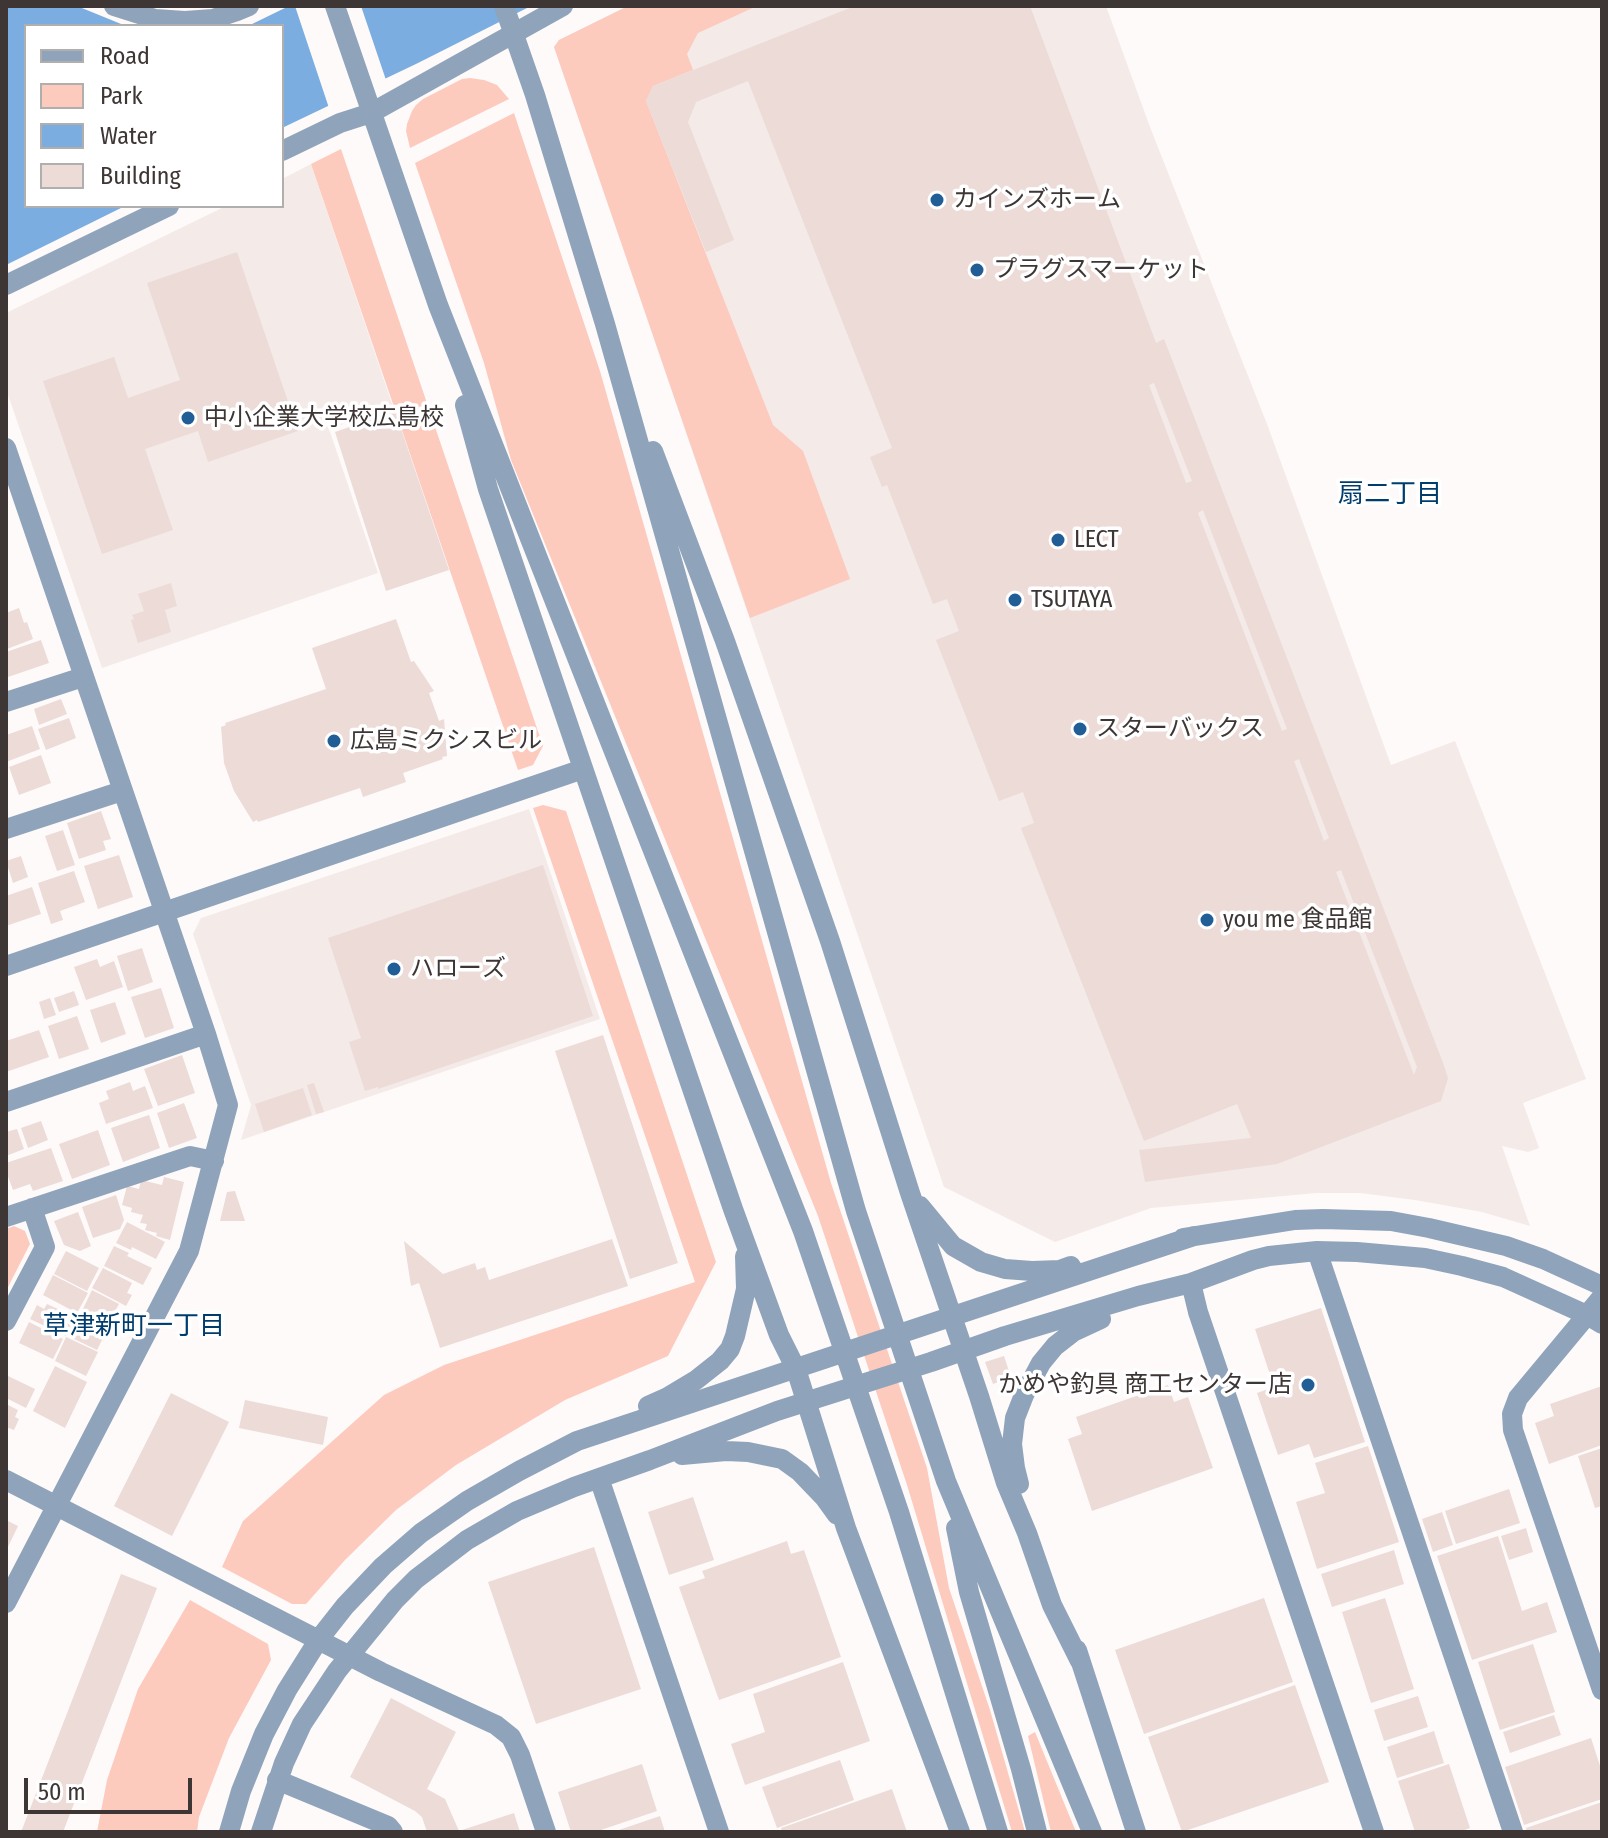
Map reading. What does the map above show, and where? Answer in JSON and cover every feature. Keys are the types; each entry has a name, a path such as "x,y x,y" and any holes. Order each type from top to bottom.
{"street":[{"path":"114,6 155,19 185,21 213,19 249,6"},
{"path":"335,6 438,305 803,1231 899,1512 998,1832"},
{"path":"284,150 340,123 371,113 508,19 563,6"},
{"path":"508,19 535,95 605,324 856,1211 946,1481 1092,1832"},
{"path":"6,285 165,208"},
{"path":"438,305 488,489 733,1209 779,1335 796,1369 846,1528 960,1832"},
{"path":"605,324 725,641 830,941 1006,1483 1052,1605 1080,1661"},
{"path":"6,448 228,1105 189,1251 6,1603"},
{"path":"6,702 83,677"},
{"path":"6,966 583,769"},
{"path":"6,829 122,791"},
{"path":"6,1102 206,1034"},
{"path":"6,1217 190,1156 214,1161"},
{"path":"910,1193 953,1246 981,1262 1005,1269 1060,1270 1145,1243 1295,1220 1323,1219 1391,1221 1506,1246 1602,1286"},
{"path":"6,1321 45,1247 32,1208"},
{"path":"229,1832 241,1791 264,1734 287,1690 319,1639 368,1580 421,1533 467,1501 613,1420 666,1398 696,1380 730,1349 746,1289 745,1253 733,1209"},
{"path":"577,1441 1194,1236"},
{"path":"1317,1251 1513,1832"},
{"path":"261,1832 277,1780 302,1724 349,1655 406,1589 467,1540 517,1511 599,1478 777,1411 1005,1336 1191,1283 1253,1260 1288,1253 1317,1251 1425,1258 1503,1277 1594,1319"},
{"path":"1191,1283 1198,1312 1374,1832"},
{"path":"1136,1832 1018,1483 1013,1431 1024,1395 1041,1363 1055,1346 1087,1324 1123,1311 1138,1296"},
{"path":"1602,1297 1594,1319 1518,1398 1512,1414 1513,1430 1602,1690"},
{"path":"650,1460 726,1451 782,1459 800,1472 824,1497 846,1528"},
{"path":"599,1478 719,1832"},
{"path":"6,1480 381,1672 496,1725 511,1737 520,1755 546,1832"},
{"path":"946,1481 969,1592 1037,1832"},
{"path":"277,1780 388,1826 393,1832"}],"shaded area":[{"path":"628,6 1106,6 1150,127 1267,424 1391,765 1455,741 1586,1079 1523,1103 1539,1148 1528,1152 1502,1146 1530,1226 1482,1212 1415,1200 1360,1193 1317,1193 1151,1208 1055,1242 944,1187 554,47 559,40"},
{"name":"中小企業大学校広島校","path":"311,164 393,407 329,429 378,573 102,668 6,389 6,313 222,208 284,208 284,178"},
{"name":"ハローズ","path":"529,809 600,1019 241,1140 251,1105 193,934 201,918"}],"green space":[{"path":"628,6 757,6 698,33 687,54 693,70 653,86 646,101 773,425 803,451 850,579 750,618 554,47 559,40"},
{"path":"462,79 497,85 509,99 410,148 406,131 416,105"},
{"path":"514,113 600,371 831,1183 927,1468 949,1588 990,1710 1025,1832 1012,1832 907,1485 818,1216 511,460 484,363 415,163"},
{"path":"341,149 543,746 533,765 518,770 311,164"},
{"path":"543,805 566,811 716,1262 668,1356 565,1400 456,1465 396,1510 306,1604 292,1604 222,1567 243,1521 384,1395 444,1365 695,1282 533,808"},
{"path":"14,1226 25,1231 30,1244 6,1291 6,1229"},
{"path":"190,1600 268,1644 271,1660 229,1738 199,1817 197,1832 97,1832 107,1780 138,1689"},
{"path":"1035,1732 1076,1832 1051,1832 1028,1736"}],"water":[{"path":"6,6 77,6 121,24 24,24 24,208 121,208 6,265"},
{"path":"289,6 531,6 284,127 284,24 252,24"}],"pier":[{"path":"295,6 361,6 386,80 329,108"}],"building":[{"path":"855,6 1030,6 1156,343 1164,339 1443,1063 1448,1078 1441,1101 1277,1164 1145,1182 1139,1150 1251,1138 1237,1104 1144,1141 1021,828 1034,823 1023,792 999,801 936,640 959,631 947,599 933,604 887,485 882,487 870,457 892,448 748,81 696,102 688,122 734,240 706,252 646,101 653,86","holes":["1154,383 1192,481 1186,483 1149,385","1203,510 1287,729 1282,731 1198,513","1299,759 1329,838 1324,841 1294,761","1341,870 1417,1067 1414,1075 1336,872"]},
{"path":"237,252 298,431 208,462 198,431 145,449 173,530 102,554 43,381 114,357 128,398 180,380 147,283"},
{"path":"395,411 449,570 386,591 335,432"},
{"path":"171,583 177,606 165,610 171,632 138,643 131,620 134,619 132,615 144,611 138,594"},
{"path":"19,608 33,639 7,649 6,613"},
{"name":"広島ミクシスビル","path":"396,619 411,662 414,661 434,691 429,693 439,721 444,719 447,756 403,773 406,782 363,797 360,788 253,822 234,791 224,763 221,727 225,723 326,689 312,648"},
{"path":"41,640 49,663 8,677 6,652"},
{"path":"61,699 67,714 39,725 34,709"},
{"path":"69,718 76,738 46,750 38,729"},
{"path":"32,726 40,749 6,762 6,735"},
{"path":"41,755 51,783 19,795 9,767"},
{"path":"101,811 111,839 103,841 106,850 79,859 67,823"},
{"path":"63,830 75,865 57,871 45,836"},
{"path":"119,855 133,897 98,909 84,866"},
{"path":"21,856 28,877 13,883 6,861"},
{"path":"543,865 593,1016 365,1091 349,1042 361,1038 328,938"},
{"path":"74,871 85,902 60,911 63,920 51,924 38,883"},
{"path":"32,887 41,914 6,926 6,896"},
{"path":"142,948 153,982 128,991 117,956"},
{"path":"97,959 100,967 114,961 123,987 86,1000 74,967"},
{"path":"161,988 174,1028 145,1038 131,997"},
{"path":"74,991 79,1005 59,1012 54,998"},
{"path":"50,998 56,1015 44,1019 39,1002"},
{"path":"115,1002 126,1034 101,1043 90,1010"},
{"path":"77,1016 89,1049 59,1059 48,1026"},
{"path":"39,1030 49,1057 6,1072 6,1041"},
{"path":"603,1035 678,1263 630,1279 555,1051"},
{"path":"182,1055 195,1093 158,1106 144,1069"},
{"path":"130,1082 133,1091 145,1086 153,1108 106,1124 99,1103 109,1099 106,1091"},
{"path":"314,1083 324,1112 316,1114 307,1085"},
{"path":"303,1088 312,1115 264,1132 255,1104"},
{"path":"184,1103 197,1138 169,1148 157,1113"},
{"path":"149,1115 160,1148 123,1162 111,1128"},
{"path":"41,1121 48,1140 28,1148 21,1128"},
{"path":"17,1129 24,1149 6,1156 6,1132"},
{"path":"98,1130 110,1165 72,1179 59,1144"},
{"path":"51,1148 63,1181 33,1191 30,1184 13,1190 6,1163"},
{"path":"164,1177 184,1182 170,1240 145,1230 147,1224 140,1223 143,1215 131,1212 132,1208 122,1205 127,1186 139,1189 141,1180 162,1185"},
{"path":"235,1191 245,1221 220,1221 227,1192"},
{"path":"116,1195 124,1220 120,1229 93,1238 82,1207"},
{"path":"78,1212 91,1246 80,1251 64,1245 54,1221"},
{"path":"127,1222 165,1242 156,1259 116,1243"},
{"path":"612,1239 628,1286 440,1348 419,1283 411,1286 404,1241 443,1274 475,1263 477,1270 485,1267 489,1280"},
{"path":"114,1246 152,1268 143,1285 104,1266"},
{"path":"66,1251 99,1268 87,1291 54,1274"},
{"path":"103,1268 132,1283 127,1293 132,1295 126,1306 92,1288"},
{"path":"53,1275 88,1293 77,1313 43,1295"},
{"path":"92,1290 119,1304 108,1324 82,1311"},
{"path":"47,1304 60,1310 57,1315 72,1322 66,1336 30,1319 37,1305 44,1309"},
{"path":"1321,1308 1365,1442 1314,1458 1309,1444 1278,1455 1257,1393 1274,1387 1255,1329"},
{"path":"79,1312 109,1326 97,1350 68,1336"},
{"path":"29,1322 63,1339 53,1359 19,1343"},
{"path":"66,1337 98,1352 86,1376 55,1361"},
{"path":"1004,1356 1011,1377 993,1384 985,1362"},
{"path":"55,1366 87,1382 65,1428 33,1411"},
{"path":"6,1375 35,1389 26,1408 6,1398"},
{"path":"1168,1385 1174,1402 1188,1397 1213,1468 1092,1511 1068,1439 1082,1434 1076,1417"},
{"path":"1602,1386 1602,1445 1549,1464 1535,1423 1554,1416 1550,1404"},
{"path":"171,1393 229,1422 172,1536 114,1506"},
{"path":"245,1400 328,1417 323,1445 239,1428"},
{"path":"6,1404 18,1410 15,1417 19,1419 14,1430 6,1427"},
{"path":"1368,1446 1399,1542 1317,1569 1296,1502 1325,1493 1315,1463"},
{"path":"1602,1448 1602,1506 1595,1508 1578,1456"},
{"path":"1509,1489 1520,1523 1456,1544 1445,1511"},
{"path":"693,1497 714,1560 669,1575 648,1512"},
{"path":"1442,1512 1453,1545 1433,1552 1422,1519"},
{"path":"6,1520 18,1526 6,1551"},
{"path":"1526,1528 1533,1552 1509,1560 1501,1536"},
{"path":"1498,1536 1522,1611 1547,1602 1557,1632 1472,1660 1437,1556"},
{"path":"787,1541 791,1554 804,1550 841,1657 719,1700 679,1587 705,1578 702,1571"},
{"path":"594,1547 641,1689 536,1724 488,1582"},
{"path":"1394,1550 1404,1584 1332,1607 1321,1574"},
{"path":"121,1574 157,1588 63,1832 21,1832"},
{"path":"1264,1598 1293,1682 1144,1734 1115,1650"},
{"path":"1385,1598 1414,1689 1371,1703 1342,1612"},
{"path":"1533,1644 1555,1712 1500,1730 1478,1662"},
{"path":"843,1662 870,1741 745,1785 731,1744 765,1732 753,1694"},
{"path":"1295,1685 1329,1782 1182,1832 1148,1737"},
{"path":"1418,1696 1428,1727 1384,1741 1374,1710"},
{"path":"391,1698 456,1732 427,1789 445,1799 459,1831 514,1813 520,1832 427,1832 422,1817 415,1811 350,1777"},
{"path":"1554,1715 1561,1735 1510,1753 1503,1732"},
{"path":"1434,1731 1444,1763 1397,1778 1387,1747"},
{"path":"1591,1738 1602,1772 1602,1799 1524,1825 1505,1767"},
{"path":"840,1760 854,1800 777,1828 762,1787"},
{"path":"642,1764 657,1811 595,1832 571,1832 558,1792"},
{"path":"1449,1764 1470,1828 1459,1832 1415,1832 1398,1781"},
{"path":"892,1789 907,1832 782,1832 781,1828"},
{"path":"1602,1802 1602,1832 1527,1832 1526,1828"},
{"path":"660,1816 665,1832 616,1832 616,1831"}],"place":[{"name":"カインズホーム","path":"937,200"},
{"name":"プラグスマーケット","path":"977,270"},
{"name":"中小企業大学校広島校","path":"188,418"},
{"name":"LECT","path":"1058,540"},
{"name":"TSUTAYA","path":"1015,600"},
{"name":"スターバックス","path":"1080,729"},
{"name":"広島ミクシスビル","path":"334,741"},
{"name":"you me 食品館","path":"1207,920"},
{"name":"ハローズ","path":"394,969"},
{"name":"かめや釣具 商工センター店","path":"1308,1385"}],"district":[{"name":"扇二丁目","path":"1390,495"},
{"name":"草津新町一丁目","path":"134,1327"}]}
